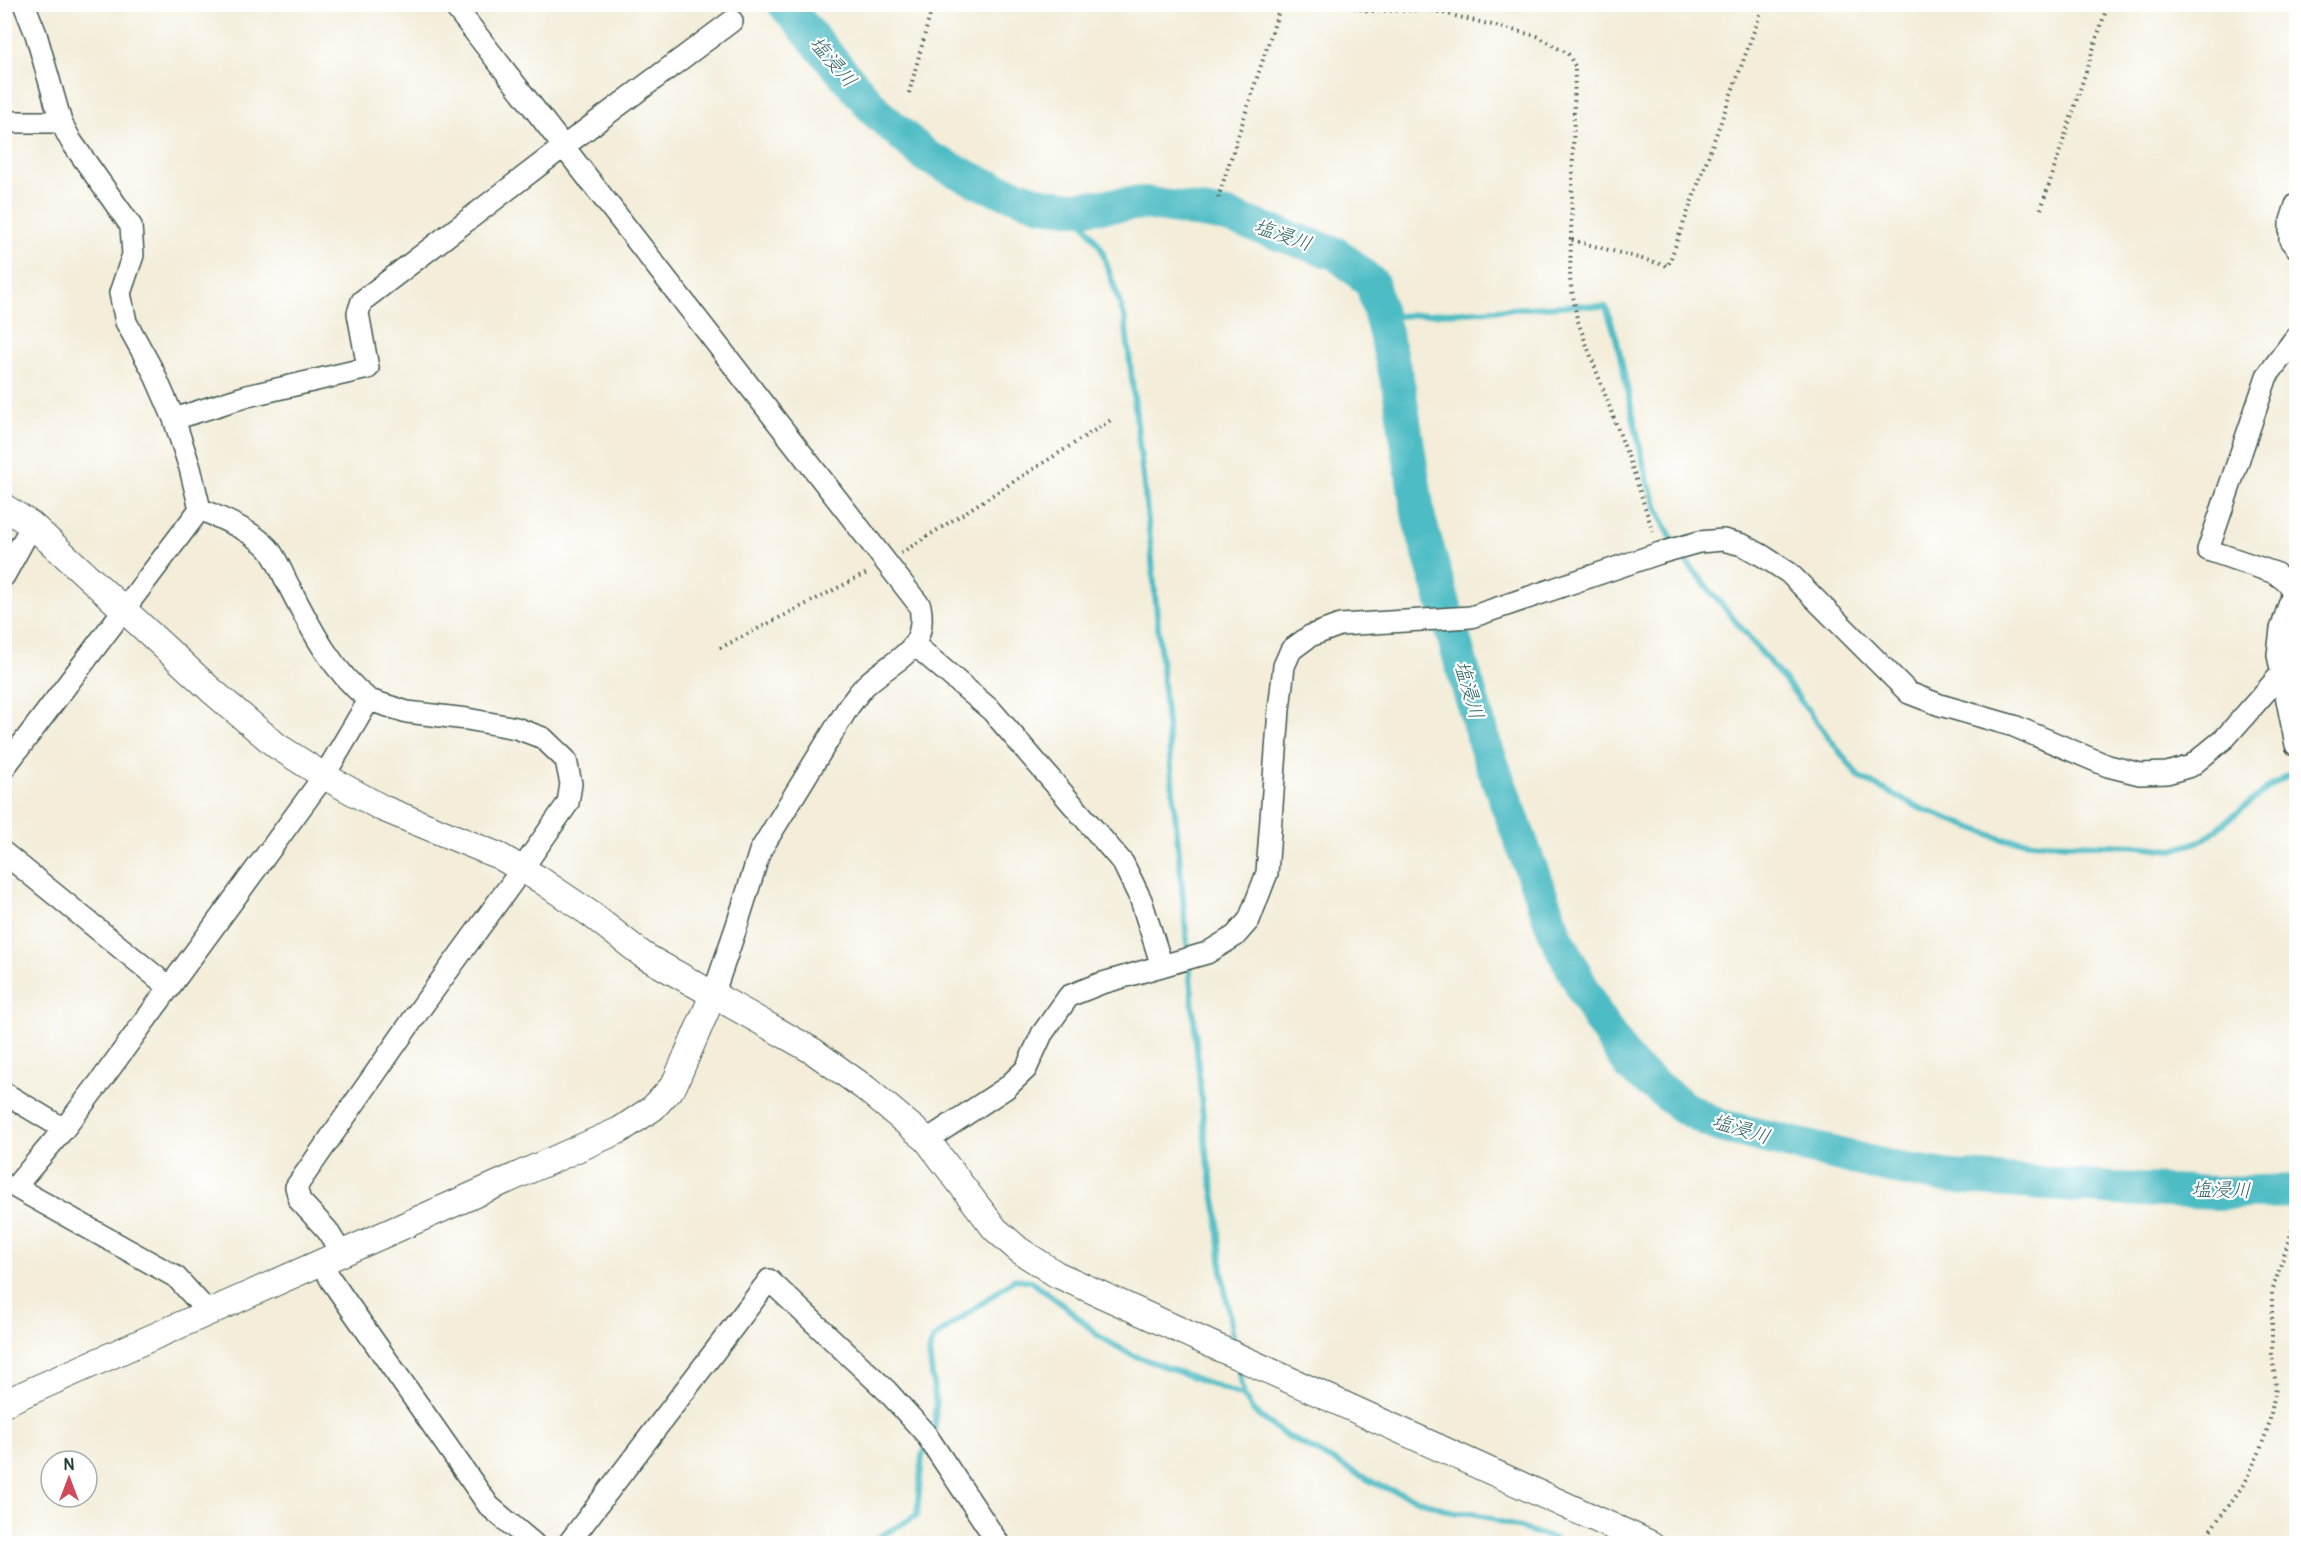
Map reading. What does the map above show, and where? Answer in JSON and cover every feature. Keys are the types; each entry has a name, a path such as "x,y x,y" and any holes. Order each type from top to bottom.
{"street":[{"path":"24,4 36,34 61,122 70,141 131,226 133,255 120,293 126,322 153,371 174,419 200,509 251,535 269,549 306,620 329,658 352,687 369,700 407,712 516,728 543,738 566,760 571,784 568,803 296,1187 300,1201 327,1230 331,1280 489,1506 534,1544"},
{"path":"4,1403 620,1130 653,1108 674,1085 712,995 760,851 773,827 849,706 866,685 915,645 922,626 920,606 887,562 453,4"},
{"path":"174,419 236,399 368,368 358,313 362,301 732,21"},
{"path":"4,122 61,122"},
{"path":"2296,205 2290,224 2290,240 2296,247"},
{"path":"2296,337 2267,376 2208,550 2275,573 2291,585 2292,596 2282,629 2278,655 2289,670 2296,745"},
{"path":"4,507 32,525 212,691 269,739 324,776 382,808 457,838 522,869 592,915 643,955 813,1051 865,1088 927,1140 995,1229 1019,1250 1056,1274 1651,1544"},
{"path":"4,768 200,509"},
{"path":"4,576 32,525"},
{"path":"927,1140 1006,1088 1026,1069 1042,1034 1069,996 1099,984 1207,953 1235,936 1249,920 1267,873 1284,666 1291,650 1310,636 1340,626 1471,617 1660,553 1698,542 1723,540 1743,545 1789,573 1909,693 1941,705 2014,726 2108,766 2140,774 2167,773 2191,766 2225,738 2289,670"},
{"path":"915,645 992,711 1123,863 1141,900 1162,966"},
{"path":"208,1312 176,1277 15,1187 64,1129 170,988 324,776 369,700"},
{"path":"4,853 170,988"},
{"path":"4,1092 64,1129"},
{"path":"568,1544 770,1280 887,1391 925,1433 999,1544"}],"path":[{"path":"909,93 933,4"},
{"path":"1218,198 1281,4"},
{"path":"1343,4 1366,11 1431,10 1537,36 1568,54 1575,66 1570,279 1577,320 1632,467 1660,553"},
{"path":"1572,240 1668,266 1764,4"},
{"path":"2041,209 2108,4"},
{"path":"720,648 887,562 1111,420"},
{"path":"2200,1544 2242,1487 2259,1453 2269,1424 2276,1387 2272,1354 2272,1292 2296,1218"}],"waterway":[{"name":"塩浸川","path":"784,4 878,114 927,157 985,185 1042,204 1074,208 1145,203 1227,216 1337,254 1372,283 1399,388 1419,519 1485,745 1556,936 1598,1018 1631,1067 1683,1107 1717,1125 1894,1168 1952,1177 2117,1189 2217,1193 2296,1191"},
{"path":"1074,208 1101,248 1125,319 1150,539 1206,1150 1217,1210 1222,1272 1235,1347"},
{"path":"1382,317 1576,305 1606,307 1616,337 1647,480 1664,524 1680,554 1794,692 1859,777 1920,808 2002,839 2173,850 2203,840 2272,785 2296,771"},
{"path":"934,1434 936,1405 929,1352 934,1338 1015,1279 1031,1281 1065,1306 1099,1336 1130,1354 1244,1396"},
{"path":"1238,1363 1244,1396 1252,1410 1282,1433 1380,1486 1456,1513 1473,1513 1555,1539 1560,1544"},
{"path":"867,1544 917,1515 922,1456 927,1446"}]}
